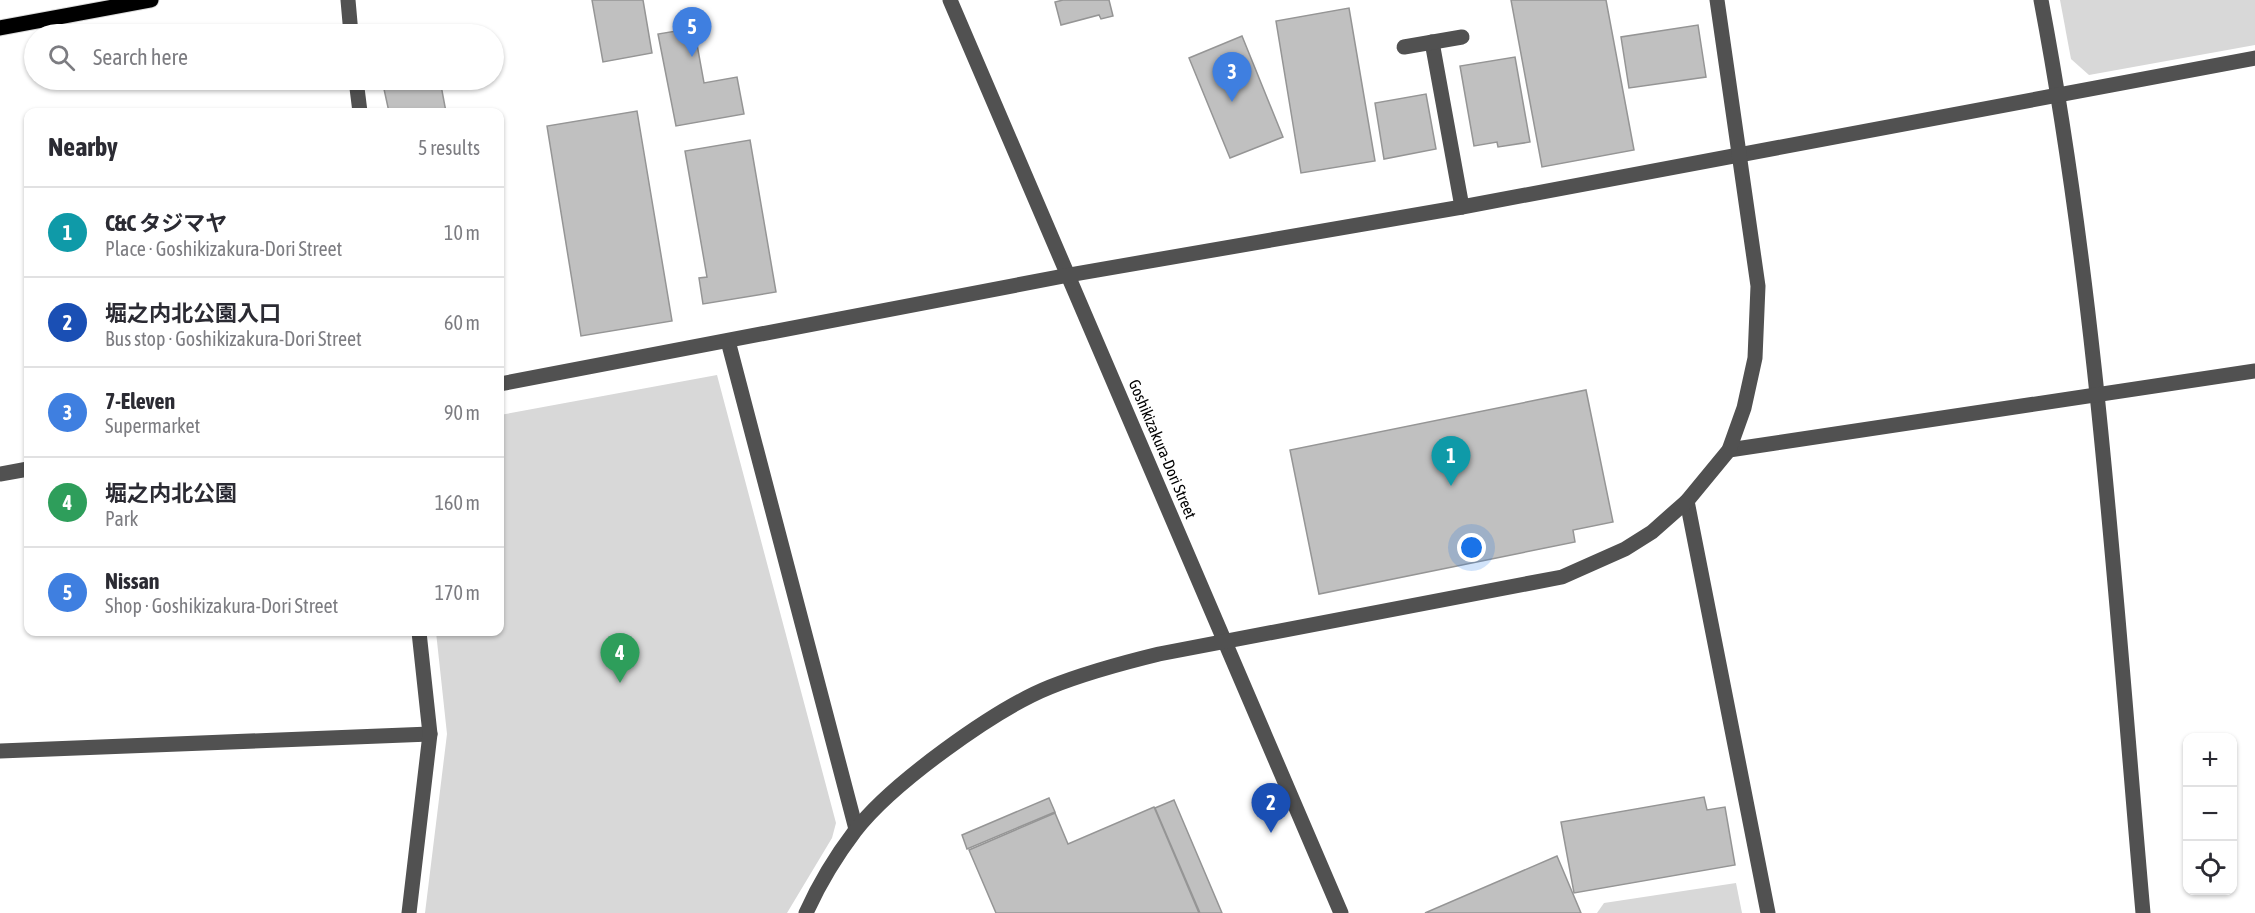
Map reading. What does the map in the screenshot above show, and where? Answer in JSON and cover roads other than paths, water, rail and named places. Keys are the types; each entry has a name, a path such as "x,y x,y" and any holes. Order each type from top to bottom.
{"main road":[{"path":"0,28 151,0"}],"street":[{"path":"348,0 350,24"},
{"name":"Goshikizakura-Dori Street","path":"950,0 1341,913"},
{"path":"806,913 818,887 856,829 902,784 998,714 1048,687 1101,669 1225,640 1562,577 1625,549 1653,532 1687,501 1729,450 1744,408 1751,378 1758,323 1758,286 1717,0"},
{"path":"2041,0 2059,96 2096,395 2143,913"},
{"path":"1404,47 1462,37"},
{"path":"1432,42 1462,207"},
{"path":"504,383 1068,275 1741,156 2255,58"},
{"path":"357,90 360,108"},
{"path":"728,341 856,829"},
{"path":"1729,450 2255,371"},
{"path":"0,474 24,470"},
{"path":"1687,501 1768,913"},
{"path":"409,913 430,734 419,636"},
{"path":"0,751 430,734"}],"place":[{"name":"Nissan","path":"692,57"},
{"name":"7-Eleven","path":"1232,102"},
{"name":"C&C タジマヤ","path":"1451,486"},
{"name":"堀之内北公園","path":"620,683"},
{"name":"堀之内北公園入口","path":"1271,833"}]}
